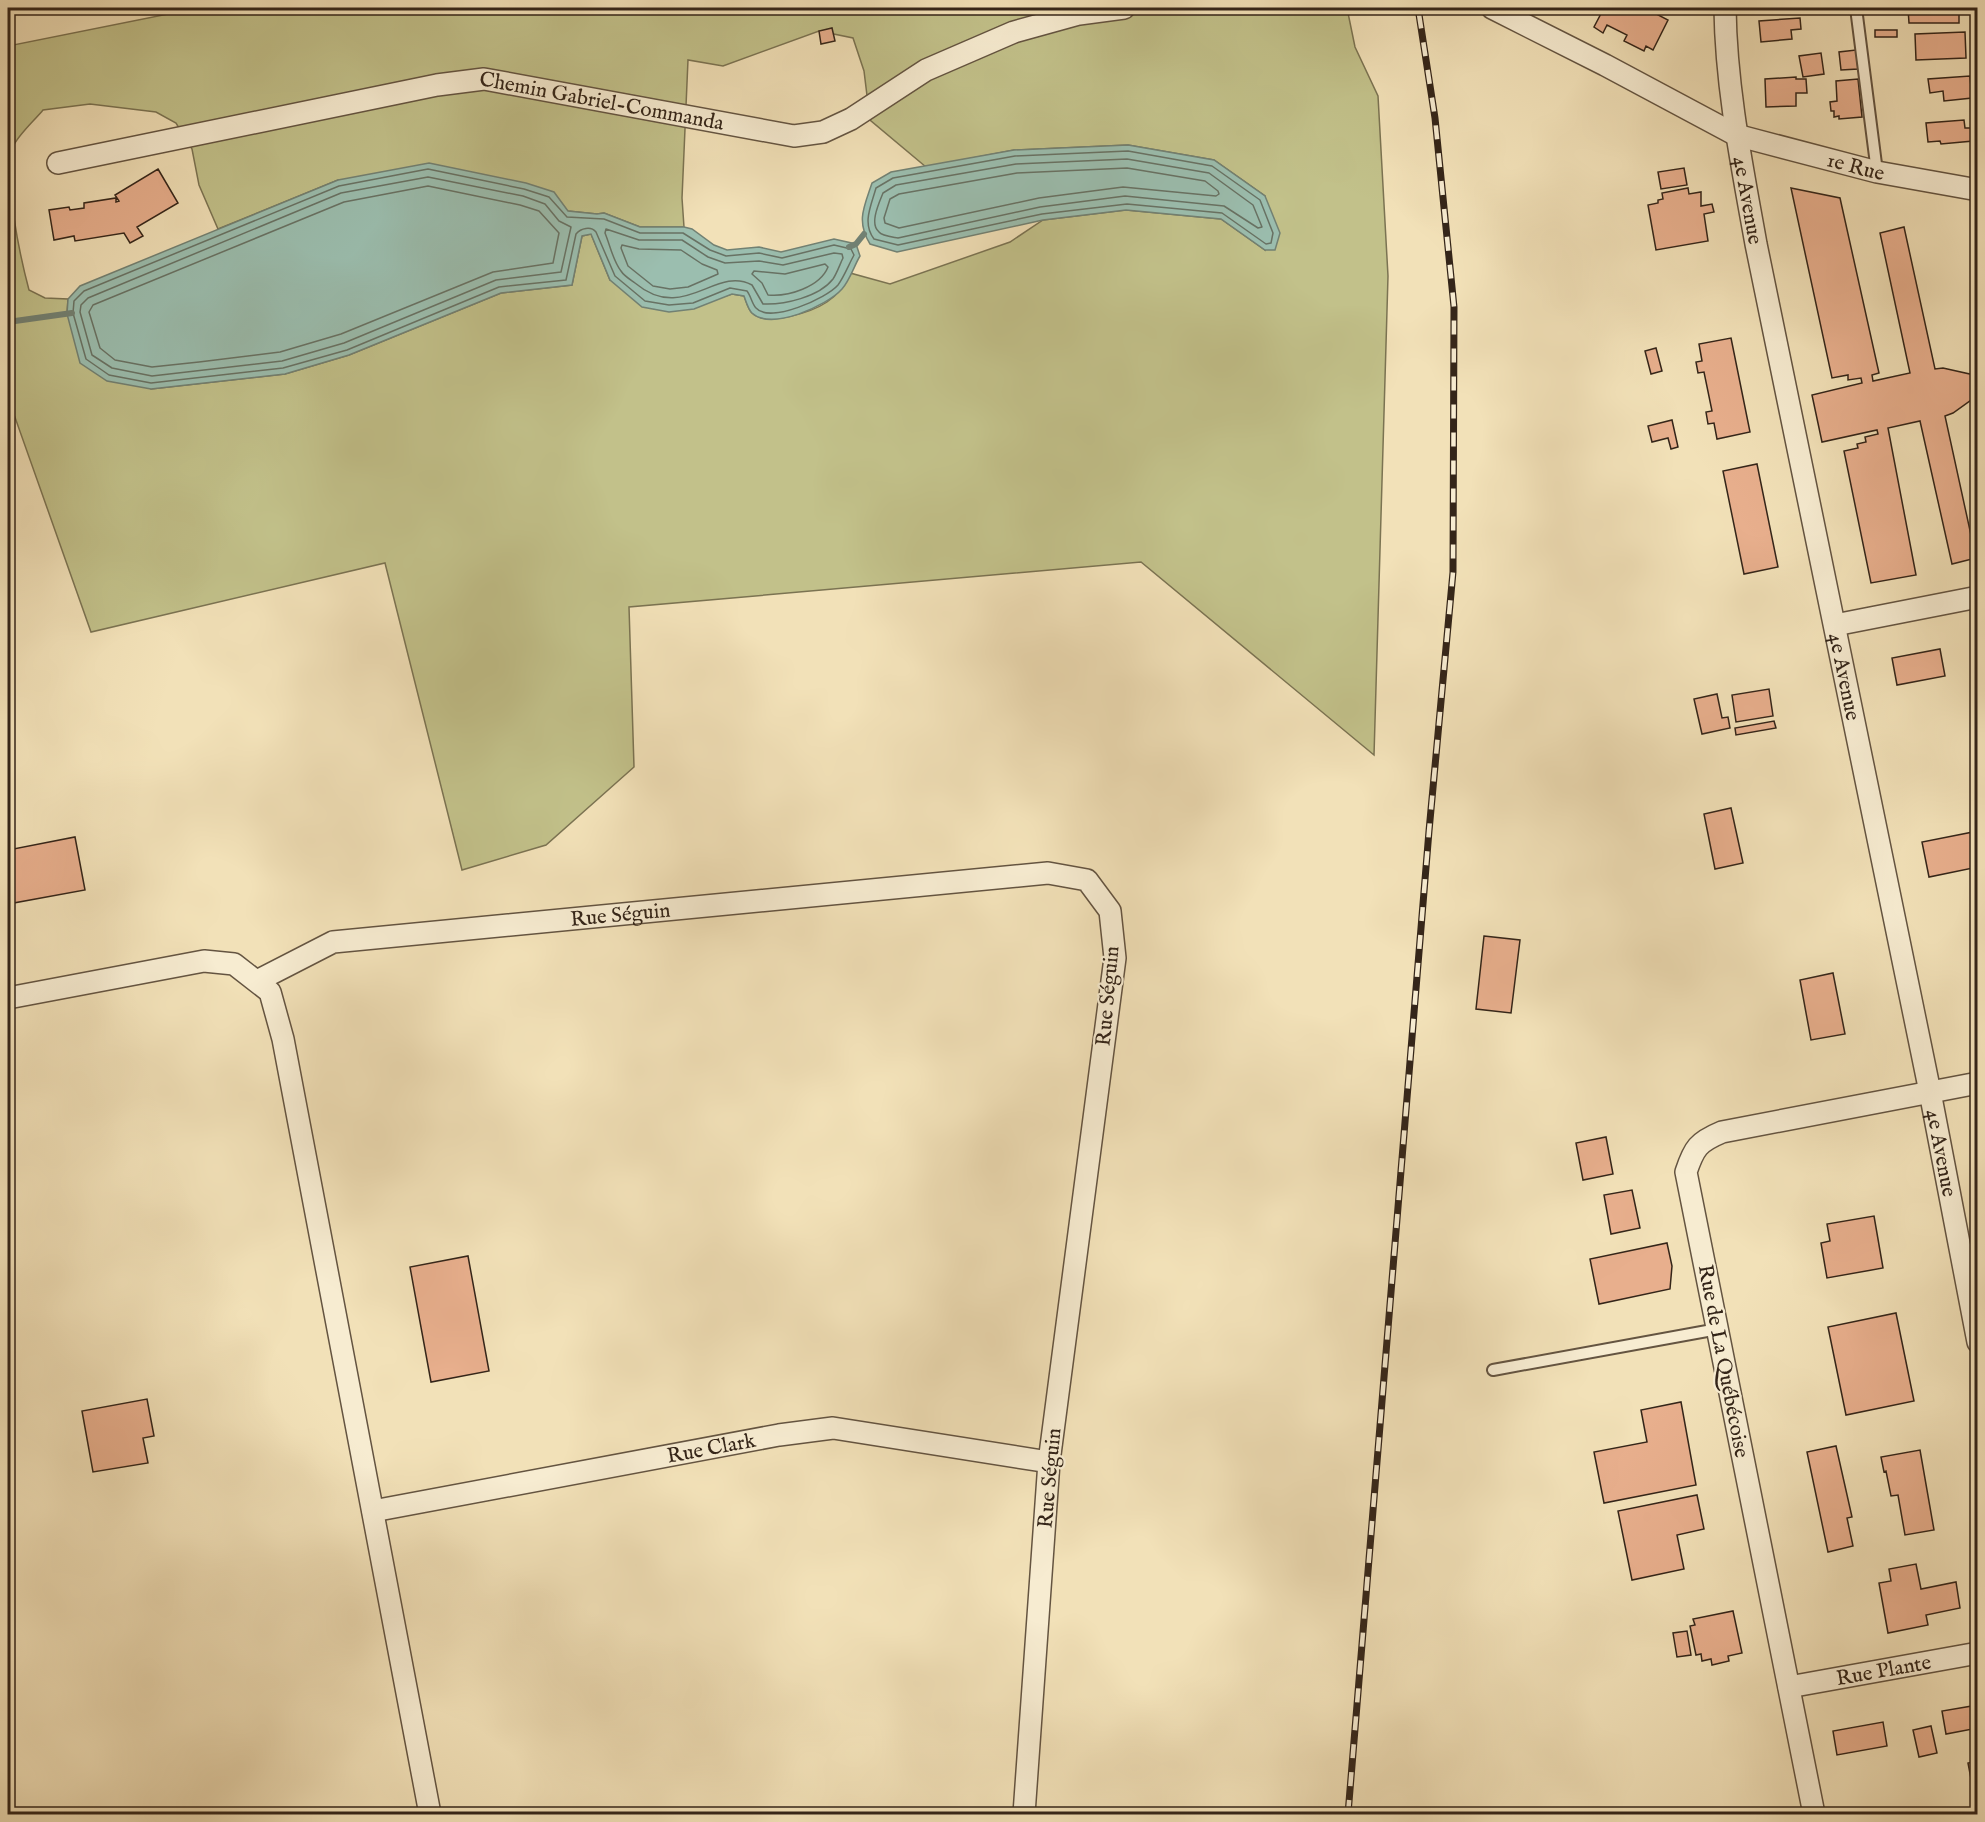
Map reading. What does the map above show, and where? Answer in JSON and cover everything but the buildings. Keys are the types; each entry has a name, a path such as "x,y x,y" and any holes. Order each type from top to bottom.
{"street":[{"name":"Chemin Gabriel-Commanda","path":"58,162 436,85 484,79 794,136 823,132 851,120 926,70 1014,32 1079,14 1124,8"},
{"path":"1492,8 1605,64 1736,135"},
{"name":"4e Avenue","path":"1725,8 1736,135 1756,244 1930,1092 1971,1269 1977,1342"},
{"name":"1e Rue","path":"1736,135 1877,172 1977,190"},
{"path":"1835,625 1977,597"},
{"name":"Rue Séguin","path":"257,981 333,942 1048,873 1087,880 1110,911 1115,958 1049,1462 1024,1815"},
{"path":"8,998 204,961 234,964 270,992 283,1038 430,1815"},
{"name":"Rue de La Québécoise","path":"1814,1815 1686,1172 1692,1153 1704,1139 1722,1132 1977,1083"},
{"name":"Rue Clark","path":"373,1511 779,1435 833,1428 1049,1462"},
{"name":"Rue Plante","path":"1789,1687 1977,1653"}],"lane":[{"path":"1856,8 1877,172"},
{"path":"1493,1370 1718,1329"}],"shaded area":[{"path":"198,8 1347,8 1355,47 1378,96 1388,276 1374,755 1141,562 629,607 634,767 546,845 462,870 385,563 91,632 11,406 8,405 8,46","holes":["819,31 853,38 864,71 870,120 926,167 1014,150 1128,145 1214,160 1265,196 1265,250 1221,219 1126,210 1043,220 1010,242 890,284 850,273 838,292 820,306 790,317 768,319 752,313 744,296 732,294 716,299 610,280 591,234 582,236 572,285 501,293 349,355 285,374 151,389 67,314 68,299 45,298 29,290 14,217 10,160 15,143 43,110 90,104 156,112 176,123 192,149 199,185 218,229 338,180 568,211 604,213 640,227 684,227 682,198 688,60 723,66"]}],"water":[{"path":"1128,145 1214,160 1265,196 1280,233 1275,250 1265,250 1221,219 1126,210 1043,220 897,252 870,244 863,228 866,199 872,183 891,172 1014,150"},
{"path":"429,163 526,183 554,192 568,211 604,213 640,227 692,229 714,245 727,250 759,247 781,252 834,239 856,244 860,256 842,289 835,296 812,309 785,318 761,318 752,313 744,296 732,294 694,309 669,312 642,307 610,280 591,234 582,236 572,285 501,293 349,355 285,374 151,389 107,381 80,363 67,314 68,299 80,286 338,180"}],"waterway":[{"path":"849,247 856,244 864,234"},
{"path":"8,322 72,313"}],"railway":[{"path":"1348,1814 1429,831 1453,572 1454,307 1435,118 1418,8"}]}
